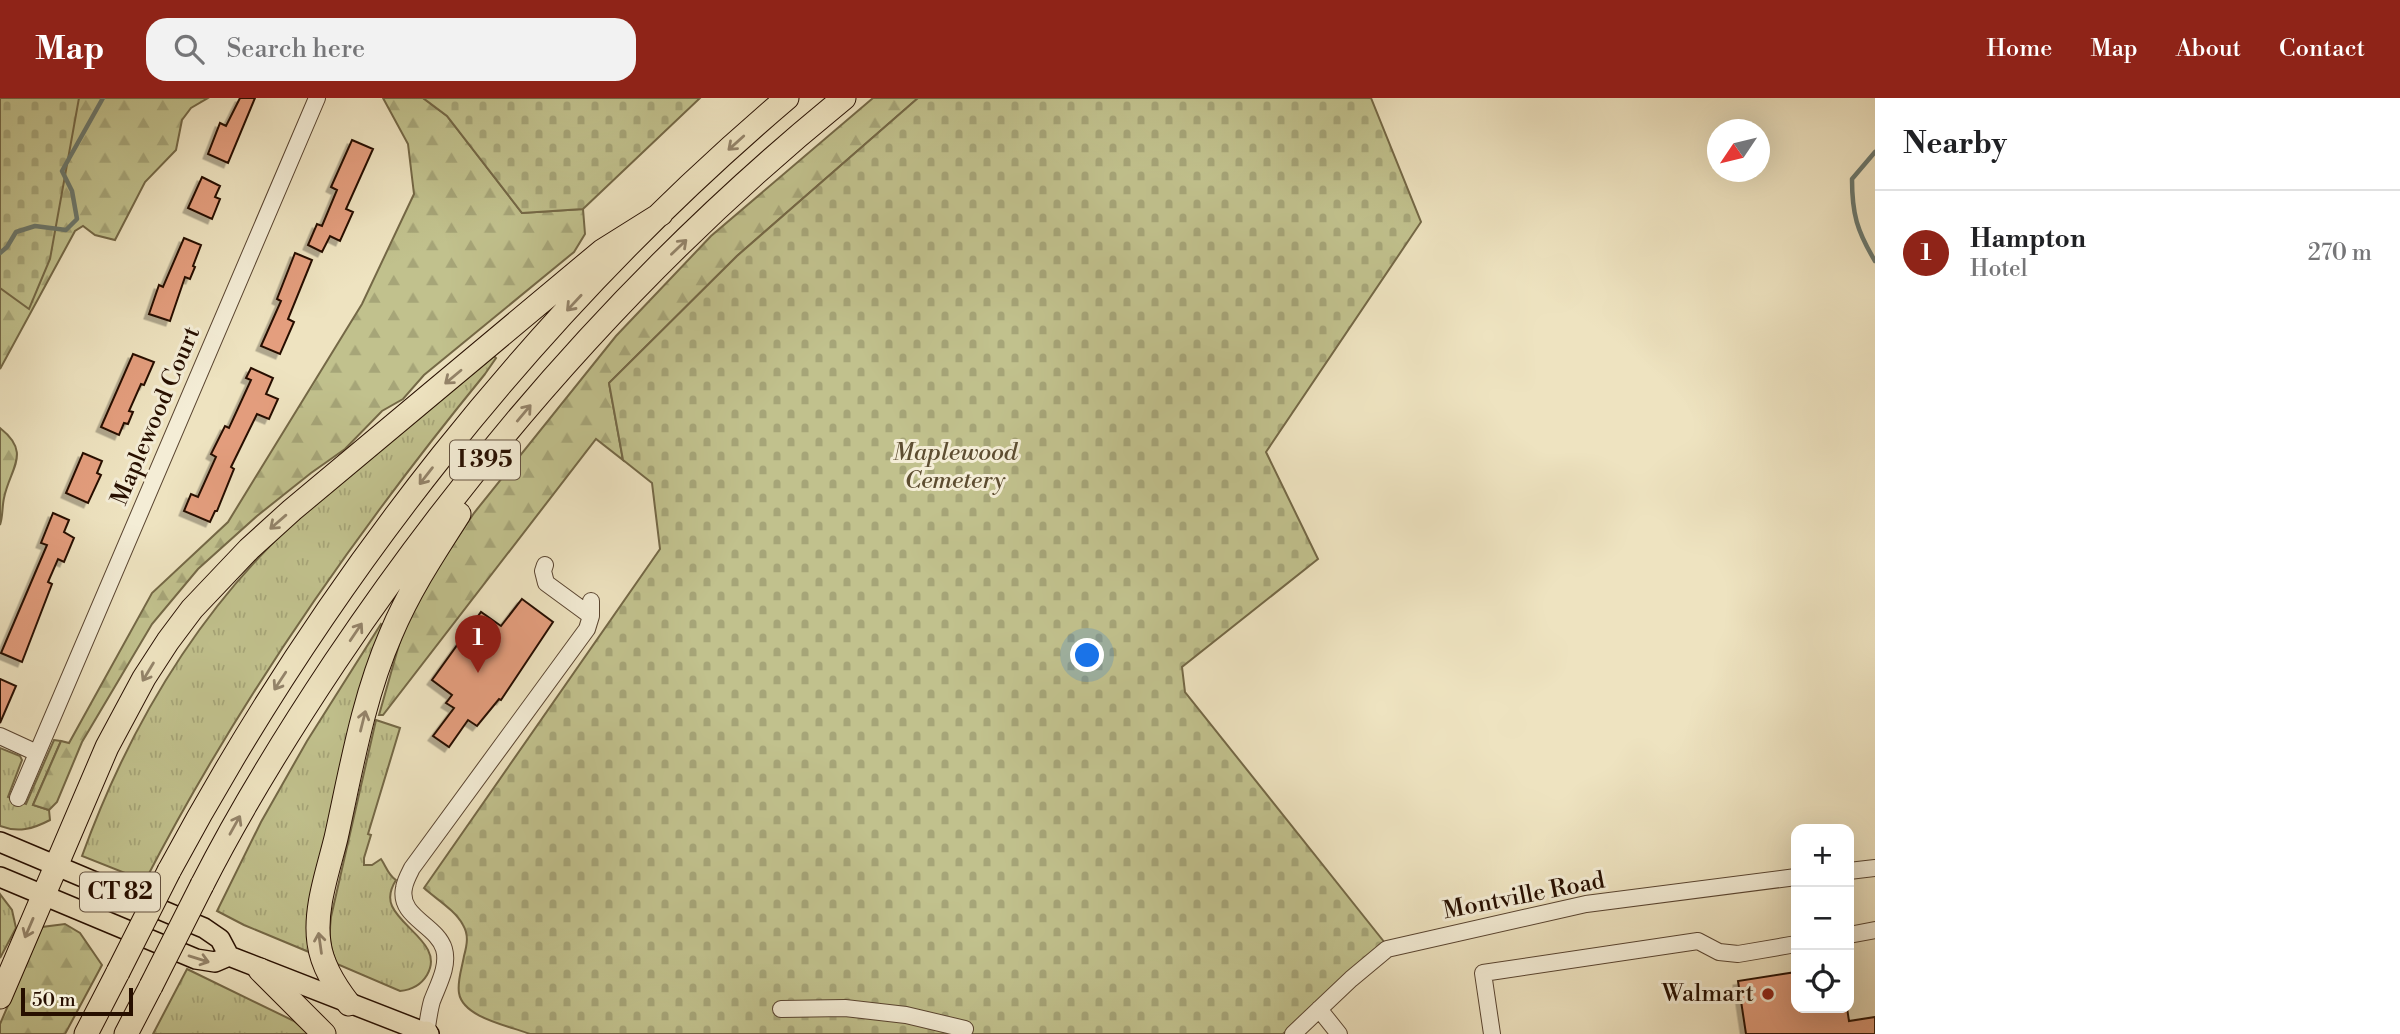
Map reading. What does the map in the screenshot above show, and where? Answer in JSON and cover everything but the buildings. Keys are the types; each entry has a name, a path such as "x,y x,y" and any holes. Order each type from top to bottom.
{"highway":[{"name":"I 395","path":"86,1034 169,871 265,704 327,610 392,520 512,371 572,305 660,214 787,98"},
{"name":"I 395","path":"126,1034 252,794 318,688 394,576 482,464 564,367 654,272 736,193 844,98"},
{"path":"0,997 112,736 177,628 219,579 282,518 603,251 660,214"},
{"path":"349,1004 325,965 318,931 360,736 379,664 397,619 421,573 465,505 482,464"},
{"path":"260,970 324,1034"}],"main road":[{"name":"CT 82","path":"0,842 204,928 221,941 229,956 260,970 427,1034"},
{"name":"CT 82","path":"0,877 196,959 213,962 229,956"}],"street":[{"name":"Maplewood Court","path":"18,798 317,98"},
{"path":"427,1034 445,953 436,935 408,909 404,889 411,868 587,629 591,609 546,583 542,571 545,565"},
{"path":"0,736 37,753"},
{"path":"1854,870 1875,868"},
{"name":"Montville Road","path":"1293,1034 1387,949 1586,904 1791,878"},
{"path":"1854,934 1875,930"},
{"path":"1492,1034 1483,974 1698,941 1719,952 1738,954 1791,945"},
{"path":"781,1009 857,1010 906,1015 965,1029"},
{"path":"1319,1009 1339,1034"}],"green space":[{"path":"0,98 79,98 50,259 29,309 0,288"},
{"path":"12,98 208,98 191,108 182,120 176,150 145,182 115,240 95,235 83,226 75,231 0,369 0,159"},
{"path":"383,98 423,98 447,116 522,213 583,209 585,234 574,252 424,375 403,399 382,411 345,449 257,516 198,569 152,624 82,742 57,802 49,810 33,805 61,741 69,743 152,593 228,522 362,304 414,194 408,144"},
{"path":"423,98 700,98 583,209 522,213 447,116"},
{"path":"873,98 918,98 737,256 609,383 623,460 596,439 383,715 379,715 402,634 429,581 474,513 616,336 711,236"},
{"name":"Maplewood Cemetery","path":"918,98 1371,98 1421,222 1266,452 1318,559 1182,667 1185,692 1385,943 1339,981 1283,1034 530,1034 488,1020 469,1009 462,1002 459,993 459,979 467,944 465,929 455,914 424,888 660,549 652,483 623,460 609,383 737,256"},
{"path":"494,356 496,358 485,374 391,494 302,618 220,747 145,881 82,856 136,732 182,655 208,618 267,549 304,513"},
{"path":"0,428 10,437 17,453 4,498 0,525"},
{"path":"381,624 385,627 309,952 217,911 261,822 307,741"},
{"path":"376,720 400,728 368,834 371,835 364,865 372,865 381,859 396,880 390,899 392,906 426,946 431,965 422,982 400,991 337,964 330,940 331,917"},
{"path":"54,740 61,741 33,805 49,810 50,820 25,829 0,826 0,748 20,756 22,760 8,797 26,804"},
{"path":"0,894 12,910 16,928 0,958"},
{"path":"65,924 80,933 102,965 65,1034 0,1034 0,1024 42,927"},
{"path":"187,969 294,1021 310,1034 153,1034"}],"waterway":[{"path":"0,253 16,232 35,226 66,230 77,219 72,191 62,171 103,98"},
{"path":"1875,152 1852,179 1857,222 1875,261"}],"place":[{"name":"Hampton","path":"478,673"},
{"name":"Walmart","path":"1768,994"}]}
